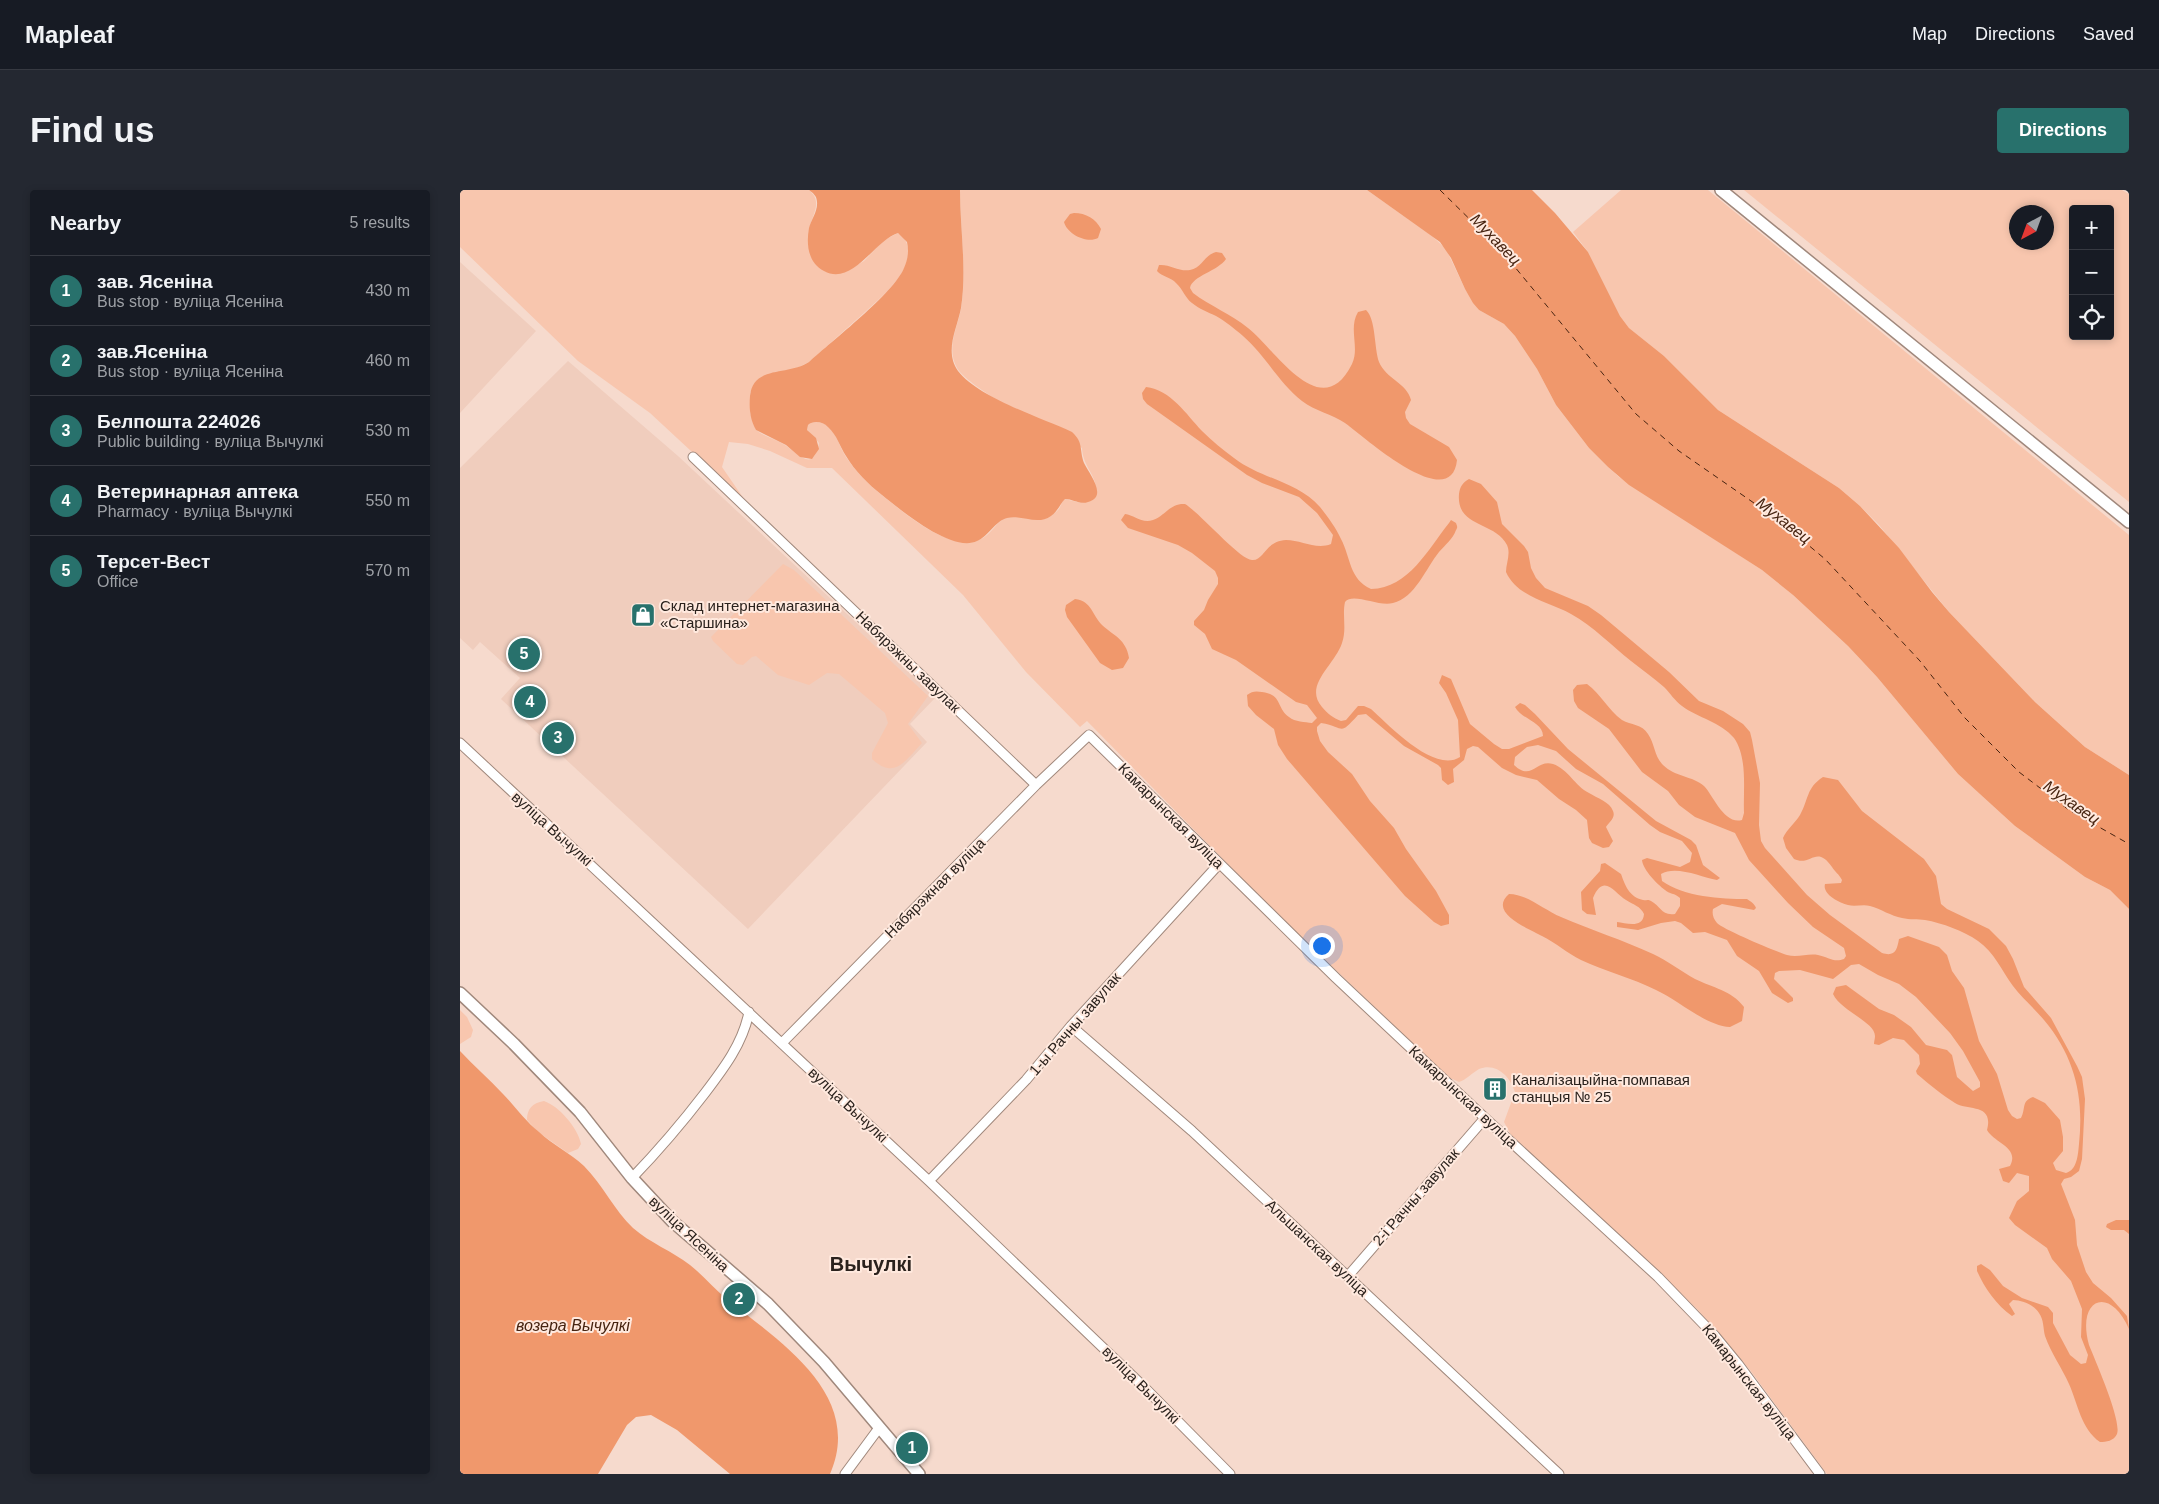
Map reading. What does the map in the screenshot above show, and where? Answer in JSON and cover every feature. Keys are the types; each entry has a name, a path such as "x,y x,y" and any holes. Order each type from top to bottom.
{"street":[{"path":"1722,190 2129,522"},
{"name":"Набярэжны завулак","path":"693,457 1036,785"},
{"name":"Набярэжная вуліца","path":"782,1043 1036,785 1089,735"},
{"name":"Камарынская вуліца","path":"1089,735 1219,864 1485,1118 1622,1242 1688,1306 1738,1364 1820,1474"},
{"name":"вуліца Вычулкі","path":"460,743 929,1181 1138,1382 1230,1474"},
{"name":"1-ы Рачны завулак","path":"929,1181 1026,1080 1071,1026 1219,864"},
{"name":"вуліца Ясеніна","path":"460,993 514,1044 580,1112 632,1178 672,1221 768,1304 824,1362 919,1474"},
{"path":"632,1178 674,1134 728,1063 743,1034 749,1012"},
{"name":"Альшанская вуліца","path":"1071,1026 1192,1131 1559,1474"},
{"name":"2-і Рачны завулак","path":"1348,1276 1485,1118"},
{"path":"845,1474 879,1428"}],"shaded area":[{"path":"460,190 809,190 815,198 816,207 810,226 808,246 845,272 864,261 884,240 898,233 906,242 908,254 905,266 895,282 878,300 809,362 793,370 775,372 750,392 750,413 756,430 782,443 806,459 813,457 819,443 807,430 808,425 816,422 827,425 854,468 883,496 930,530 957,541 970,542 983,538 999,522 1006,518 1044,518 1057,511 1065,499 1081,503 1094,499 1096,485 1085,462 1082,448 995,398 965,377 957,368 952,353 952,346 963,294 960,190 1367,190 1432,236 1446,249 1465,289 1479,310 1504,324 1515,336 1537,369 1556,405 1589,448 1608,467 1619,477 1762,570 1793,595 1848,646 1877,677 1958,774 2015,826 2085,877 2110,890 2129,909 2129,1474 1827,1474 1750,1370 1697,1309 1511,1135 1504,1122 1515,1092 1510,1081 1502,1072 1491,1067 1485,1067 1459,1082 1448,1077 1272,909 1087,721 1080,727 1026,672 963,595 832,468 807,468 770,451 748,444 729,442 722,467 746,502 650,413 578,361 460,247"},
{"path":"1621,190 1708,190 2129,535 2129,775 2085,747 2035,702 1949,612 1879,525 1860,506 1839,488 1718,410 1664,356 1629,328 1620,316 1588,252 1573,232"},
{"path":"1744,190 2122,190 2129,194 2129,502"},
{"path":"460,262 536,331 460,413"},
{"path":"568,361 678,456 936,697 910,724 927,742 748,929 501,699 520,678 480,642 473,650 460,638 460,468"},
{"path":"783,564 794,570 928,696 908,724 922,743 899,766 887,768 872,759 872,753 888,723 885,713 839,674 827,673 809,685 778,675 756,656 743,665 737,664 713,641 711,637"},
{"path":"460,1010 467,1017 473,1030 471,1037 460,1044"},
{"path":"544,1101 562,1113 572,1125 581,1144 578,1149 568,1153 538,1132 527,1120 531,1107 536,1103"}],"water":[{"path":"809,190 960,190 963,293 953,340 952,356 954,363 958,371 980,390 1011,406 1072,432 1081,446 1084,463 1093,478 1097,490 1097,495 1094,499 1082,503 1065,499 1053,514 1046,519 1007,518 999,522 977,541 967,543 954,541 941,536 914,520 862,477 853,467 834,434 824,424 816,422 808,425 807,430 816,438 819,449 812,459 800,457 786,445 756,430 751,418 750,396 753,386 758,380 764,375 791,369 809,362 876,303 898,278 907,258 907,242 898,233 889,237 863,261 844,273 834,274 819,268 811,258 808,247 809,228 817,205 816,196"},
{"name":"Мухавец","path":"1367,190 1532,190 1555,213 1588,252 1620,316 1629,328 1664,356 1718,410 1839,488 1860,506 1899,548 1949,612 2035,702 2085,747 2129,775 2129,909 2110,890 2085,877 2015,826 1958,774 1877,677 1848,646 1793,595 1762,570 1629,485 1608,467 1589,448 1556,405 1537,369 1515,336 1504,324 1479,310 1473,303 1451,258 1440,242"},
{"path":"1070,214 1086,215 1096,222 1101,229 1098,238 1094,240 1083,239 1069,230 1064,222"},
{"path":"1216,252 1222,253 1226,259 1217,267 1195,280 1190,288 1193,293 1248,328 1299,378 1313,386 1327,388 1340,381 1352,364 1355,351 1355,318 1358,312 1366,310 1372,320 1377,356 1382,368 1409,394 1411,400 1405,412 1406,418 1410,424 1449,447 1457,460 1451,475 1439,480 1423,476 1386,455 1345,423 1302,401 1286,386 1243,336 1230,325 1195,305 1174,281 1157,271 1159,265 1182,270 1194,269"},
{"path":"1146,387 1155,389 1170,398 1184,410 1206,435 1234,458 1256,471 1301,491 1311,498 1337,531 1354,574 1358,580 1371,589 1384,587 1407,575 1425,555 1451,520 1456,523 1457,528 1449,542 1439,552 1414,589 1401,600 1387,604 1354,598 1345,602 1342,643 1322,675 1316,691 1317,699 1329,714 1341,721 1346,720 1358,706 1364,706 1371,709 1412,745 1438,759 1449,760 1460,757 1458,720 1446,693 1439,683 1442,675 1451,679 1470,724 1502,749 1509,749 1543,736 1539,727 1522,715 1515,707 1520,703 1525,705 1568,749 1656,821 1691,840 1696,845 1703,865 1720,878 1717,880 1689,872 1674,871 1661,874 1662,881 1681,891 1692,894 1714,898 1747,899 1755,906 1754,910 1722,904 1713,909 1713,913 1717,923 1750,940 1787,955 1814,955 1834,960 1844,959 1846,956 1844,948 1813,927 1788,903 1749,860 1735,833 1695,817 1679,805 1668,791 1642,772 1609,729 1578,708 1574,701 1573,690 1577,685 1587,684 1622,720 1640,726 1646,731 1663,765 1673,772 1700,783 1724,814 1736,820 1742,820 1744,813 1743,764 1734,738 1723,728 1682,706 1666,689 1587,625 1571,614 1534,598 1511,580 1506,572 1507,545 1494,532 1470,519 1460,505 1459,492 1465,482 1469,479 1481,484 1497,502 1502,524 1528,552 1531,568 1536,578 1545,588 1588,606 1601,615 1669,672 1699,701 1723,711 1743,724 1750,732 1760,783 1759,825 1761,841 1807,895 1830,915 1882,953 1890,954 1895,952 1899,939 1908,936 1939,947 1947,955 1952,971 1964,988 1979,1041 1997,1074 2008,1110 2017,1119 2021,1118 2025,1103 2029,1099 2033,1097 2045,1103 2060,1120 2063,1137 2063,1151 2053,1163 2056,1170 2066,1173 2073,1169 2079,1148 2080,1110 2075,1078 2070,1063 2055,1034 2020,995 1984,945 1960,931 1938,923 1898,917 1870,906 1851,906 1840,902 1832,898 1825,888 1825,884 1841,883 1842,880 1826,860 1817,856 1800,861 1794,859 1786,848 1783,838 1800,815 1808,794 1814,785 1823,777 1838,780 1862,811 1924,859 1936,876 1941,904 1947,909 1989,929 2006,946 2024,987 2051,1018 2082,1077 2085,1099 2082,1159 2079,1171 2071,1177 2064,1179 2061,1184 2075,1220 2077,1245 2086,1272 2093,1283 2111,1298 2127,1316 2129,1329 2113,1306 2105,1302 2097,1303 2091,1308 2087,1316 2086,1329 2089,1345 2116,1417 2117,1434 2112,1440 2100,1442 2088,1430 2069,1384 2047,1342 2042,1318 2037,1310 2028,1304 2013,1300 2009,1304 2015,1314 2012,1316 1992,1296 1977,1271 1977,1266 1981,1264 1990,1270 2003,1286 2022,1298 2048,1307 2053,1313 2053,1323 2070,1355 2081,1364 2086,1363 2088,1355 2081,1337 2082,1309 2071,1281 2052,1259 2047,1248 2015,1225 2009,1218 2017,1201 2029,1191 2029,1176 2017,1173 2009,1183 2003,1181 1999,1169 2010,1166 2012,1154 1987,1130 1987,1116 1979,1109 1955,1103 1917,1074 1916,1071 1920,1064 1919,1055 1904,1040 1893,1038 1879,1045 1874,1044 1874,1031 1870,1026 1843,1006 1833,994 1836,987 1846,985 1879,1009 1894,1015 1911,1027 1926,1045 1947,1050 1952,1055 1957,1077 1973,1091 1980,1087 1980,1082 1963,1051 1950,1033 1916,997 1899,984 1859,964 1851,965 1833,979 1800,970 1779,971 1775,973 1774,979 1793,998 1793,1001 1788,1003 1772,993 1759,971 1737,956 1727,940 1705,932 1693,933 1681,923 1675,921 1638,930 1617,927 1617,922 1633,924 1641,922 1644,914 1639,907 1610,887 1601,886 1597,890 1593,898 1596,915 1587,914 1582,910 1581,892 1600,871 1601,864 1605,863 1621,874 1626,886 1634,896 1651,901 1667,914 1675,914 1680,906 1680,898 1654,881 1642,860 1647,858 1680,867 1690,862 1692,853 1682,841 1660,832 1650,825 1603,784 1576,769 1556,751 1538,745 1527,747 1515,757 1514,765 1520,770 1525,771 1530,771 1547,763 1558,766 1584,790 1609,805 1614,813 1613,818 1606,827 1613,841 1609,847 1603,848 1592,843 1589,838 1587,820 1537,780 1516,775 1502,768 1478,747 1473,746 1467,749 1464,760 1453,769 1454,782 1448,785 1442,780 1441,768 1438,765 1404,746 1366,714 1358,715 1341,729 1321,723 1317,727 1320,741 1328,752 1352,774 1370,801 1394,828 1406,849 1436,891 1449,915 1449,924 1441,926 1434,922 1405,896 1287,759 1278,745 1274,729 1248,706 1247,695 1256,691 1269,694 1276,699 1282,710 1291,719 1312,723 1317,718 1307,705 1296,702 1236,660 1212,649 1205,634 1194,625 1194,621 1204,610 1218,584 1215,571 1192,553 1178,545 1128,528 1121,520 1125,514 1145,521 1153,520 1175,506 1185,504 1229,545 1246,558 1252,560 1259,557 1269,547 1279,541 1292,540 1325,546 1331,544 1333,535 1317,513 1299,497 1262,483 1247,475 1147,404 1143,399 1142,393"},
{"path":"1075,599 1085,602 1102,625 1119,638 1125,646 1129,658 1123,668 1112,670 1100,663 1067,617 1066,605"},
{"path":"1509,894 1529,899 1561,917 1653,954 1695,979 1728,993 1744,1007 1742,1021 1730,1027 1721,1026 1702,1017 1665,994 1576,957 1513,920 1503,908 1504,901"},
{"name":"возера Вычулкі","path":"460,1051 498,1088 534,1128 584,1166 633,1228 690,1265 724,1297 772,1335 812,1374 827,1396 836,1420 838,1446 830,1474 730,1474 677,1430 651,1415 636,1417 627,1425 598,1474 460,1474"},
{"path":"2116,1220 2129,1220 2129,1234 2124,1230 2111,1230 2106,1227 2107,1224"}],"ferry route":[{"path":"1440,190 1500,249 1636,414 1679,451 1777,519 1825,559 1920,661 1965,718 2019,772 2069,810 2129,844"}],"place":[{"name":"Склад интернет-магазина «Старшина»","path":"643,615"},
{"name":"Терсет-Вест","path":"524,654"},
{"name":"Ветеринарная аптека","path":"530,702"},
{"name":"Белпошта 224026","path":"558,738"},
{"name":"Каналізацыйна-помпавая станцыя № 25","path":"1495,1089"},
{"name":"зав.Ясеніна","path":"739,1299"},
{"name":"зав. Ясеніна","path":"912,1448"}],"district":[{"name":"Вычулкі","path":"871,1264"}]}
